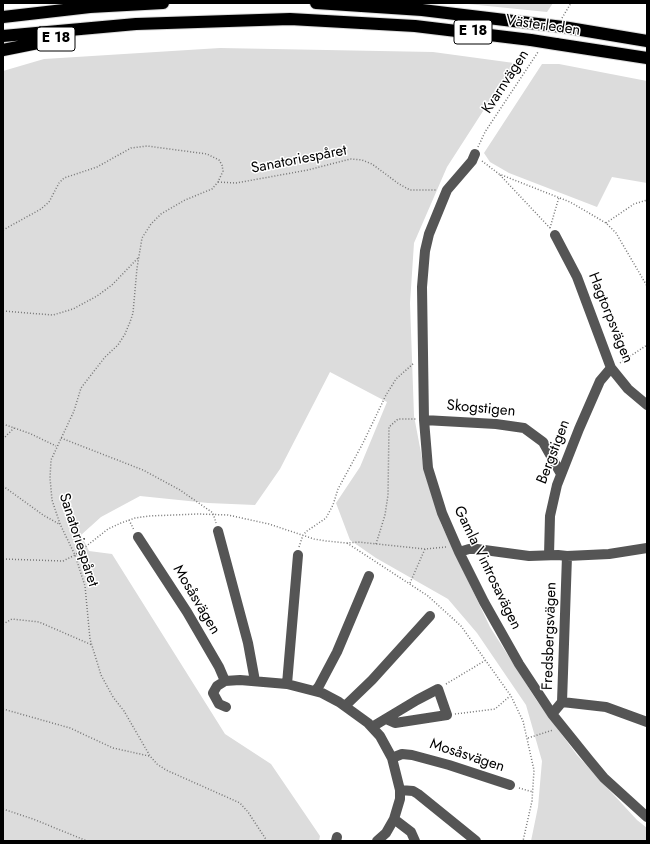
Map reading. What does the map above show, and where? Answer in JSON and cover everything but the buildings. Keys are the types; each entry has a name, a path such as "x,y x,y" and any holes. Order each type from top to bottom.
{"highway":[{"path":"78,3 90,7"},
{"path":"3,17 90,7 163,3"},
{"name":"Västerleden","path":"316,3 422,10 538,24 561,24 647,41"},
{"name":"Västerleden","path":"3,36 182,21 290,19 415,26 531,40 647,58"},
{"name":"E 18","path":"3,50 91,33 109,26"}],"street":[{"name":"Gamla Vintrosavägen","path":"475,154 472,161 447,190 436,215 425,251 422,287 424,420 428,468 442,513 459,552 506,643 552,714 604,778 647,817"},
{"name":"Hagtorpsvägen","path":"553,231 577,278 611,368 628,389 647,405"},
{"name":"Bergstigen","path":"549,555 550,516 561,474 600,381 611,368"},
{"name":"Skogstigen","path":"424,420 496,424 524,428 543,442 561,474"},
{"name":"Mosåsvägen","path":"218,532 248,642 256,681"},
{"name":"Mosåsvägen","path":"138,537 187,612 219,666 225,681"},
{"path":"459,552 469,549 529,556 567,556 609,554 647,548"},
{"path":"287,684 298,555"},
{"name":"Fredsbergsvägen","path":"552,714 562,702 567,556"},
{"path":"315,691 320,686 337,652 369,576"},
{"path":"345,706 372,680 430,616"},
{"path":"226,706 219,704 213,693 217,686 225,681 256,681 287,684 315,691 345,706 372,727 384,742 392,758 400,790 400,799 394,819 386,833 377,841"},
{"path":"372,727 438,689 447,715"},
{"path":"562,702 606,706 647,722"},
{"name":"Mosåsvägen","path":"386,719 395,723 447,715"},
{"name":"Mosåsvägen","path":"392,758 402,754 412,755 449,765 510,785"},
{"path":"400,790 413,791 418,794 476,841"},
{"path":"394,819 411,832 415,841"}],"path":[{"path":"561,24 572,3"},
{"name":"Kvarnvägen","path":"475,154 485,132 540,50"},
{"path":"3,230 41,209 48,202 59,183 64,178 97,167 132,148 147,146 207,154 219,160 222,165 218,182"},
{"path":"475,154 498,174 553,231"},
{"name":"Sanatoriespåret","path":"267,841 248,812 240,803 166,770 150,756 131,721 113,697 101,675 92,645 85,586 80,567 60,524 52,500 50,478 51,460 56,446 74,411 81,388 105,357 126,334 133,313 138,258 142,238 151,224 162,214 185,200 212,189 218,182 236,182 308,170 350,159 362,160 372,164 399,184 410,190 447,190"},
{"path":"498,174 559,197 584,209 606,223 616,233 647,286"},
{"path":"553,231 559,197"},
{"path":"606,223 634,204 647,200"},
{"path":"3,311 53,315 73,309 97,296 112,285 138,258"},
{"path":"611,368 647,345"},
{"path":"298,555 303,535 326,518 334,505 338,489 363,443 386,394 396,379 406,369 423,357"},
{"path":"376,544 388,495 389,427 398,418 424,420"},
{"path":"3,424 56,446"},
{"path":"3,438 14,428"},
{"path":"61,438 143,470 180,490 213,513"},
{"path":"3,486 43,515 60,524"},
{"path":"347,543 428,596 461,626 511,696 523,721 534,770 533,793 523,841"},
{"path":"410,583 425,549"},
{"path":"3,624 12,619 39,622 92,645"},
{"path":"438,689 486,660"},
{"path":"447,715 495,709 511,696"},
{"path":"3,709 70,728 113,748 150,756"},
{"path":"528,738 551,731 561,725"},
{"path":"510,785 533,793"},
{"path":"3,809 33,819 87,841"}],"shaded area":[{"path":"458,3 553,3 547,12"},
{"path":"220,48 433,52 514,63 447,167 414,243 410,303 414,416 425,474 441,524 490,627 537,701 577,755 637,820 647,828 647,841 531,841 538,807 542,761 526,705 477,633 448,599 376,558 350,540 336,503 360,467 387,402 330,372 280,469 255,505 208,503 140,496 101,517 81,535 89,551 112,554 225,734 271,764 320,836 319,841 3,841 3,71 44,59"},
{"path":"542,64 559,64 647,81 647,183 612,177 597,207 509,173 490,162 484,153"}]}
